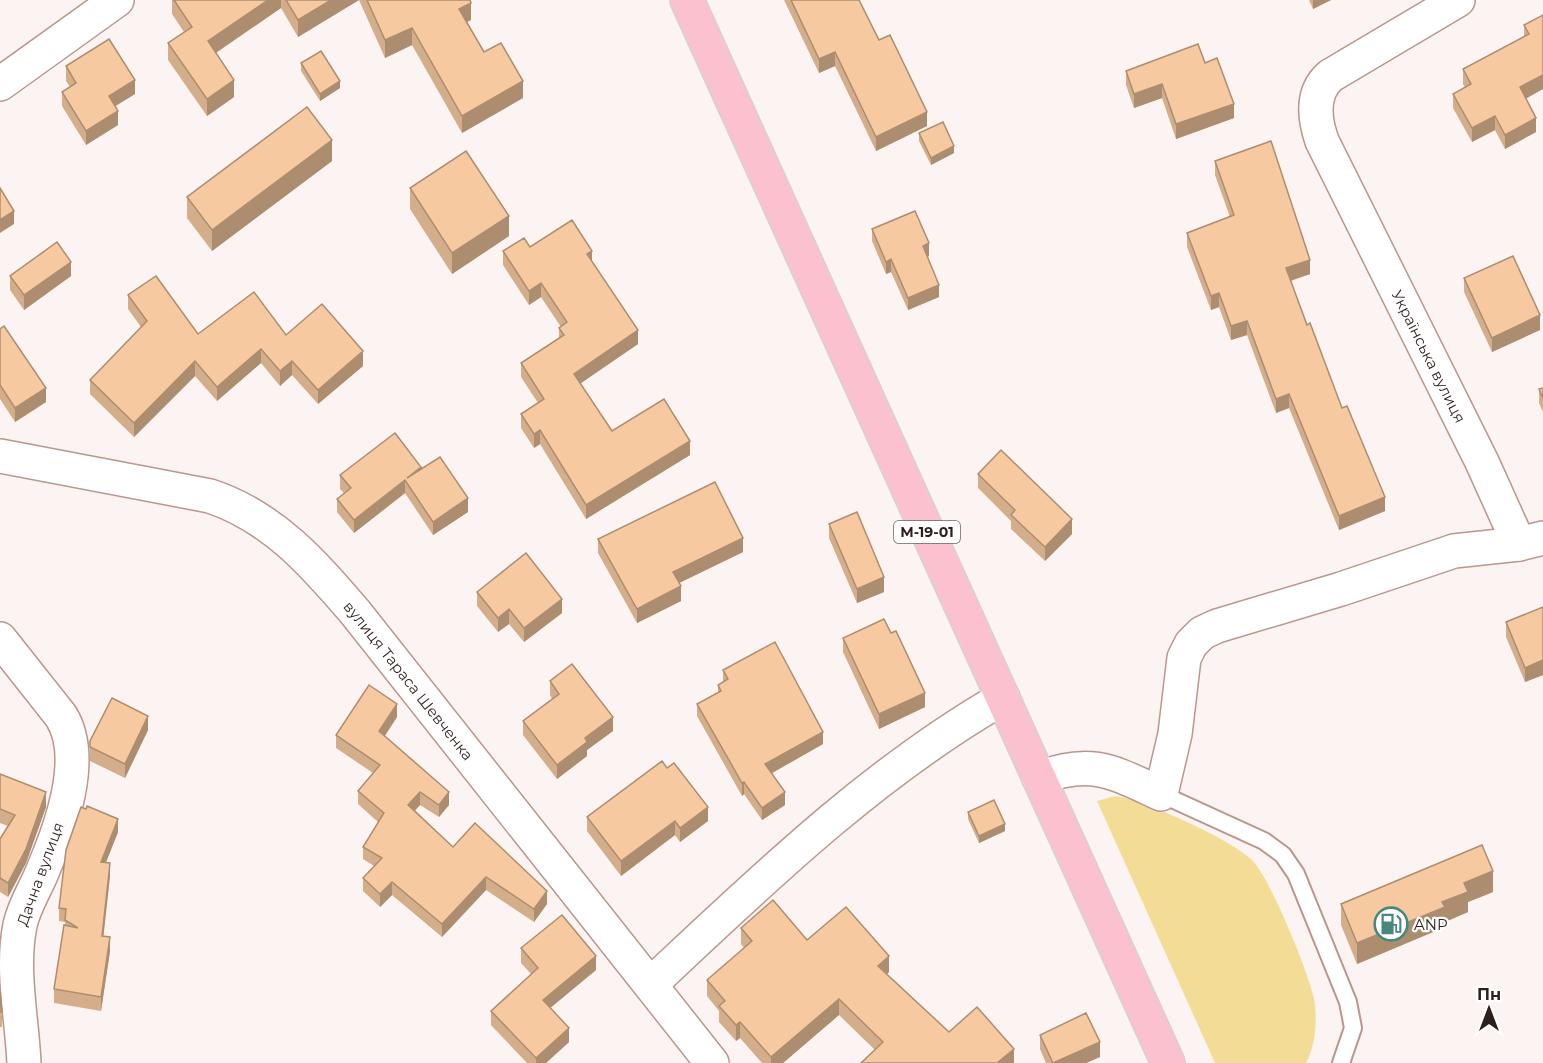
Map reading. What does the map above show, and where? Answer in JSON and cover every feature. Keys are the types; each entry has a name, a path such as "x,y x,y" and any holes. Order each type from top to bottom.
{"main road":[{"name":"М-19-01","path":"687,0 1168,1063"}],"street":[{"path":"0,84 117,0"},
{"name":"Українська вулиця","path":"1458,0 1353,60 1325,80 1318,93 1315,108 1319,133 1325,148 1482,462 1531,541"},
{"name":"вулиця Тараса Шевченка","path":"0,456 210,496 243,509 280,533 311,561 355,612 652,983 712,1063"},
{"path":"1039,778 1060,770 1091,767 1122,776 1161,794 1176,734 1184,658 1191,644 1202,633 1227,622 1341,589 1454,551 1531,541"},
{"name":"Дачна вулиця","path":"0,639 61,716 68,727 73,750 71,775 60,821 20,925 17,971 24,1063"},
{"path":"652,983 751,890 834,820 946,733 1003,698"}],"lane":[{"path":"1161,794 1264,841 1283,855 1296,874 1348,1002 1353,1028 1341,1063"}],"shaded area":[{"path":"1115,796 1146,805 1206,831 1240,850 1259,869 1289,928 1312,992 1315,1005 1315,1027 1306,1063 1215,1063 1097,801"}],"building":[{"path":"174,0 268,0 208,41 234,80 207,99 168,43 192,27"},
{"path":"286,0 331,0 298,20"},
{"path":"367,0 470,0 471,3 459,9 484,52 501,43 523,81 462,116 412,28 385,40"},
{"path":"791,0 859,0 879,40 890,35 927,112 876,137 835,52 819,59"},
{"path":"1543,15 1543,75 1520,87 1536,118 1505,135 1495,116 1472,128 1453,94 1471,84 1463,69 1529,34 1524,25"},
{"path":"109,39 135,80 109,96 118,111 86,131 62,92 76,83 66,66"},
{"path":"1198,44 1205,63 1217,58 1234,104 1176,124 1162,84 1134,94 1126,71"},
{"path":"321,51 340,81 320,94 301,63"},
{"path":"307,107 332,140 212,230 187,197"},
{"path":"943,122 954,146 931,158 919,133"},
{"path":"1271,141 1310,260 1286,268 1307,325 1310,323 1342,408 1347,406 1385,497 1339,516 1289,394 1276,399 1247,321 1231,326 1219,293 1211,296 1187,233 1234,215 1215,161"},
{"path":"466,151 509,216 452,253 410,188"},
{"path":"0,188 14,211 0,220"},
{"path":"915,211 929,243 923,246 939,285 908,298 891,259 886,262 872,229"},
{"path":"572,220 592,251 587,254 638,330 574,374 612,431 664,399 690,441 586,505 540,430 534,434 521,414 544,399 521,363 564,335 559,328 567,322 541,283 529,291 503,251 524,238 530,247"},
{"path":"57,242 71,262 24,295 10,276"},
{"path":"1513,256 1540,315 1492,338 1464,278"},
{"path":"156,276 198,334 254,292 286,335 322,304 363,351 318,390 292,361 280,371 261,349 217,387 195,361 134,423 90,380 147,321 128,295"},
{"path":"4,326 46,388 15,408 0,385 0,329"},
{"path":"395,433 421,467 407,478 440,457 468,498 433,522 405,480 354,520 337,499 351,488 340,475"},
{"path":"1001,450 1072,519 1045,547 1011,515 1015,510 978,474"},
{"path":"715,482 743,538 673,572 681,586 637,609 598,539"},
{"path":"857,512 884,577 857,589 829,524"},
{"path":"526,553 562,599 524,628 509,609 498,618 477,592"},
{"path":"1543,607 1543,660 1525,668 1506,622"},
{"path":"884,619 891,633 896,631 925,693 879,714 843,638"},
{"path":"775,642 823,732 765,764 785,792 762,808 744,782 742,783 697,704 721,691 718,685 728,679 723,670"},
{"path":"572,664 613,717 585,738 587,742 557,765 523,721 559,694 550,681"},
{"path":"369,685 397,704 379,731 449,792 439,805 420,792 408,805 453,847 475,823 547,891 534,909 486,877 442,924 392,882 380,894 363,878 382,858 363,847 384,813 358,791 380,765 336,735"},
{"path":"112,698 148,716 125,764 90,747 90,741"},
{"path":"662,761 667,768 674,763 708,807 680,828 675,821 621,861 587,817"},
{"path":"0,774 46,792 26,849 8,883 0,878 0,839 15,815 0,809"},
{"path":"994,800 1005,824 979,836 968,812"},
{"path":"87,806 118,819 101,862 110,863 102,936 110,937 101,997 54,989 64,925 78,928 65,920 66,909 59,908 66,850 81,807 86,809"},
{"path":"1482,845 1493,871 1464,883 1468,892 1442,902 1445,907 1357,943 1341,904"},
{"path":"773,900 807,940 846,907 889,956 878,966 949,1032 977,1007 1014,1049 997,1063 861,1063 883,1042 839,999 771,1057 740,1022 736,1025 719,1006 725,1001 707,980 752,941 741,928"},
{"path":"562,915 596,956 543,1000 569,1028 536,1058 491,1011 538,968 521,948"},
{"path":"1086,1013 1100,1042 1053,1063 1040,1035"}],"place":[{"name":"ANP","path":"1391,924"}]}
